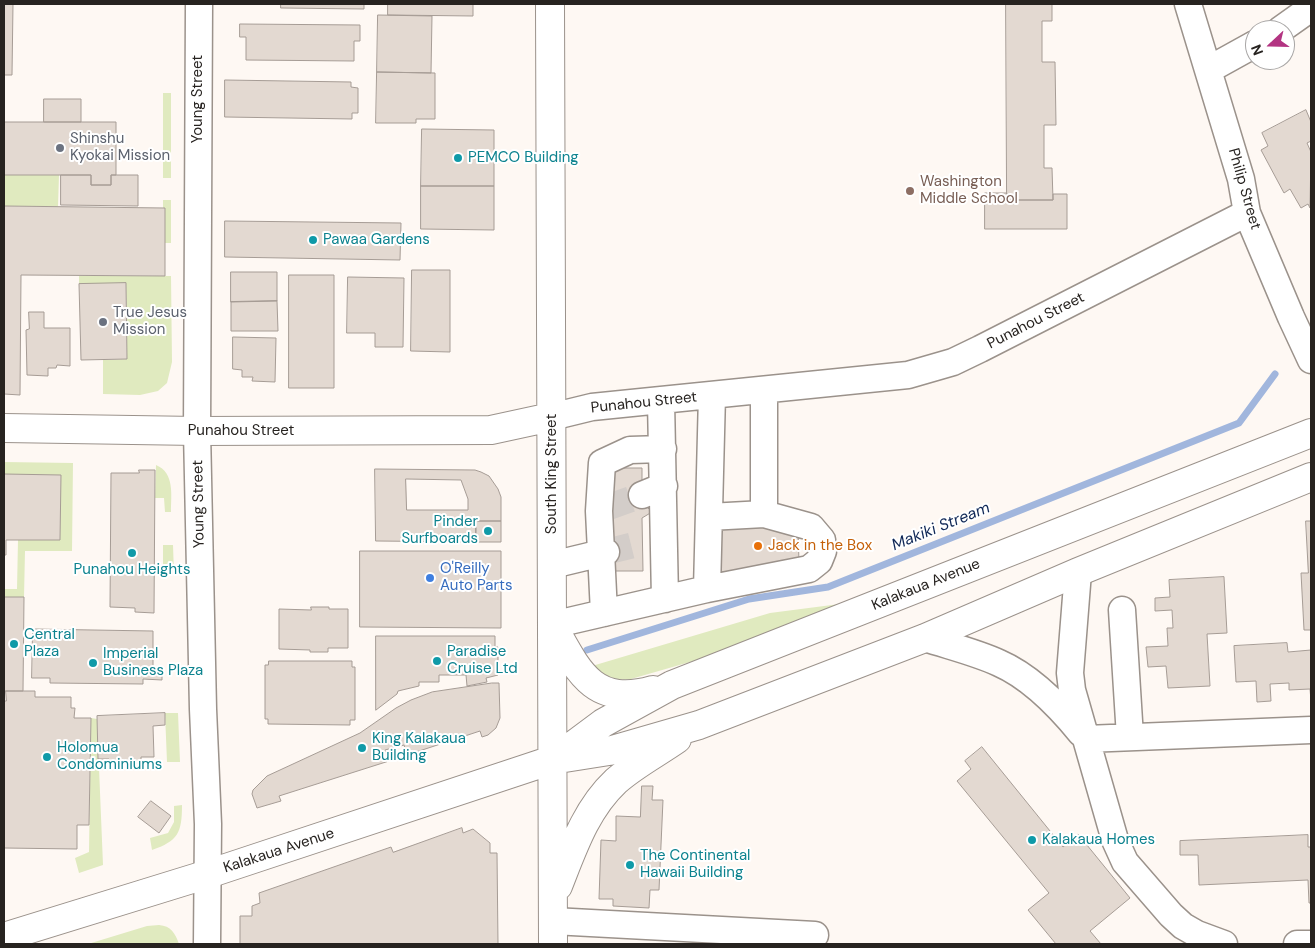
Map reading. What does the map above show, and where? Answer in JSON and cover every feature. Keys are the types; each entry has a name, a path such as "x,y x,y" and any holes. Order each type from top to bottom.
{"main road":[{"name":"South King Street","path":"550,4 553,921"},
{"name":"Punahou Street","path":"4,428 197,432 492,430 552,417"},
{"name":"Kalakaua Avenue","path":"552,760 603,723 672,685 1311,433"},
{"name":"Kalakaua Avenue","path":"4,937 208,874 552,760 609,751 699,725 924,638 1078,572 1311,477"},
{"path":"552,625 581,674 602,690 620,694 633,694 672,685"},
{"path":"553,921 579,835 596,804 617,781 633,768 699,725"}],"street":[{"name":"Young Street","path":"199,4 197,432 203,709 208,824 207,944"},
{"name":"Philip Street","path":"1188,4 1241,179 1248,213 1311,360"},
{"path":"1294,20 1311,8"},
{"path":"1208,70 1245,50"},
{"name":"Punahou Street","path":"552,417 592,407 908,375 953,362 1248,213"},
{"path":"764,390 764,514"},
{"path":"706,589 712,396"},
{"path":"661,401 662,449 653,490 653,540 665,599"},
{"path":"604,613 602,462 630,450 662,449"},
{"path":"552,625 706,589 809,569 819,562 823,551 822,540 811,527 764,514 709,517"},
{"path":"552,565 604,552"},
{"path":"1078,572 1070,673 1076,706 1115,840 1125,862 1171,915 1183,926 1204,937 1224,944"},
{"path":"1122,610 1130,737"},
{"path":"924,638 999,663 1022,677 1067,715 1086,739"},
{"path":"1086,739 1311,730"},
{"path":"553,921 815,935"},
{"path":"1297,944 1311,944"}],"green space":[{"path":"163,93 171,93 171,178 163,178"},
{"path":"4,175 59,175 58,207 4,206"},
{"path":"163,200 171,200 171,243 165,243 165,208 163,208"},
{"path":"79,276 171,276 172,362 167,383 158,391 140,395 103,394 103,360 127,359 126,284 79,284"},
{"path":"4,462 73,463 72,551 25,551 24,597 4,597 4,589 17,589 18,540 6,540 6,555 4,555"},
{"path":"156,465 166,473 171,485 171,512 165,512 164,498 155,498"},
{"path":"163,545 173,545 174,574 163,575"},
{"path":"855,602 735,649 631,679 610,677 592,666 770,613"},
{"path":"165,713 178,713 180,762 167,762"},
{"path":"91,718 97,719 103,865 79,873 75,858 89,852"},
{"path":"182,805 181,823 177,835 168,843 152,850 150,838 168,833 174,822 174,806"},
{"path":"159,925 167,927 172,931 179,944 88,944 147,926"}],"building":[{"path":"4,4 13,4 12,75 4,75"},
{"path":"281,4 364,4 364,9 281,8"},
{"path":"388,4 473,4 473,16 388,15"},
{"path":"1006,4 1052,4 1052,21 1042,21 1042,62 1055,62 1056,125 1044,125 1044,168 1052,168 1053,200 1007,200"},
{"path":"378,15 432,16 431,73 377,72"},
{"path":"240,24 360,25 360,41 354,41 354,61 246,60 246,37 240,37"},
{"path":"377,72 435,73 435,119 416,119 416,123 376,123"},
{"path":"225,80 351,82 351,87 358,88 358,113 352,113 352,119 225,117"},
{"path":"44,99 81,99 81,122 44,122"},
{"path":"1306,110 1311,122 1311,141 1307,143 1311,152 1310,208 1308,204 1301,208 1290,189 1284,193 1261,150 1268,146 1262,133"},
{"name":"Shinshu Kyokai Mission","path":"4,122 116,122 116,175 111,175 111,185 91,185 91,175 4,175"},
{"name":"PEMCO Building","path":"422,129 494,130 494,186 421,186"},
{"path":"61,175 91,175 91,185 111,185 111,175 138,175 138,206 61,205"},
{"path":"421,186 494,186 494,230 421,229"},
{"path":"985,193 1007,193 1007,200 1053,200 1053,194 1067,194 1067,229 985,229"},
{"path":"4,206 165,208 165,276 21,275 20,395 4,394"},
{"name":"Pawaa Gardens","path":"225,221 401,223 400,260 225,257"},
{"path":"412,270 450,270 450,352 411,351"},
{"path":"231,272 277,272 277,301 231,302"},
{"path":"289,275 334,275 334,388 289,388"},
{"path":"348,277 404,278 403,347 375,347 375,333 347,333"},
{"name":"True Jesus Mission","path":"126,283 127,359 81,360 79,284"},
{"path":"277,301 278,331 231,331 231,302"},
{"path":"29,312 44,312 44,328 70,328 70,366 57,365 56,368 48,368 48,376 27,375 26,330 29,329"},
{"path":"233,337 276,338 275,382 252,381 253,377 242,377 242,370 233,369"},
{"path":"608,468 642,468 642,502 652,512 642,518 643,571 607,571"},
{"path":"375,469 475,470 489,476 498,489 501,497 501,521 476,521 476,542 376,541","holes":["406,479 461,480 468,499 468,510 407,510"]},
{"name":"Punahou Heights","path":"139,470 155,470 154,613 135,612 135,608 110,607 111,473 139,473"},
{"path":"4,474 61,475 60,540 6,540 6,555 4,555"},
{"name":"Pinder Surfboards","path":"476,521 501,521 501,542 476,542"},
{"path":"1306,521 1311,521 1311,630 1304,630 1301,573 1308,573"},
{"name":"Jack in the Box","path":"768,522 768,529 798,528 799,563 764,564 764,570 719,572 717,524"},
{"name":"O'Reilly Auto Parts","path":"360,551 501,551 501,628 360,627"},
{"path":"1224,577 1227,633 1207,634 1210,686 1168,688 1166,666 1148,667 1146,647 1168,646 1167,628 1173,628 1172,610 1155,611 1155,598 1170,597 1169,580"},
{"name":"Central Plaza","path":"4,597 24,597 23,691 4,691"},
{"path":"311,607 348,609 348,648 328,648 328,652 279,649 279,609 311,610"},
{"name":"Imperial Business Plaza","path":"33,629 153,631 153,670 162,671 162,680 143,679 143,684 50,683 50,678 32,678"},
{"name":"Paradise Cruise Ltd","path":"376,636 495,636 495,647 498,647 498,675 486,678 487,682 467,686 466,675 439,675 439,682 419,682 419,686 398,691 397,694 376,710"},
{"path":"1287,643 1288,652 1311,650 1311,701 1310,689 1289,690 1289,683 1270,684 1271,701 1257,702 1256,681 1236,682 1234,646"},
{"path":"269,661 352,661 352,667 355,667 355,720 350,720 350,725 268,724 268,719 265,719 265,665 268,665"},
{"name":"King Kalakaua Building","path":"499,683 500,718 496,728 488,735 482,737 480,731 407,755 404,745 385,750 389,761 279,796 281,801 257,808 252,794 253,790 267,776 360,733 411,700 432,692"},
{"name":"Holomua Condominiums","path":"6,691 35,691 35,697 71,697 71,708 75,708 74,718 91,718 89,825 77,825 77,849 4,848 4,701 6,701"},
{"path":"165,713 165,725 153,726 154,757 141,757 141,763 109,764 109,759 98,759 97,716"},
{"name":"Kalakaua Homes","path":"982,747 1063,847 1078,834 1130,898 1090,931 1101,944 1056,944 1028,910 1049,893 957,781 971,769 965,761"},
{"name":"The Continental Hawaii Building","path":"642,786 653,786 652,800 663,800 659,890 650,890 649,908 613,906 613,899 599,899 601,840 616,841 616,816 640,817"},
{"path":"151,801 171,816 159,833 138,817"},
{"path":"462,828 463,833 473,829 490,843 490,853 497,853 498,944 240,944 240,916 252,916 252,906 260,903 259,893 391,847 393,852"},
{"name":"Kalakaua Homes","path":"1308,835 1308,847 1311,847 1311,903 1309,903 1308,880 1199,885 1198,855 1180,855 1180,841"}],"waterway":[{"name":"Makiki Stream","path":"587,650 749,599 828,587 1239,423 1275,374"}],"tunnel":[{"path":"606,508 642,495"},
{"path":"606,552 642,543"}],"place":[{"name":"Shinshu Kyokai Mission","path":"60,148"},
{"name":"PEMCO Building","path":"458,158"},
{"name":"Washington Middle School","path":"910,191"},
{"name":"Pawaa Gardens","path":"313,240"},
{"name":"True Jesus Mission","path":"103,322"},
{"name":"Pinder Surfboards","path":"488,531"},
{"name":"Jack in the Box","path":"758,546"},
{"name":"Punahou Heights","path":"132,553"},
{"name":"O'Reilly Auto Parts","path":"430,578"},
{"name":"Central Plaza","path":"14,644"},
{"name":"Paradise Cruise Ltd","path":"437,661"},
{"name":"Imperial Business Plaza","path":"93,663"},
{"name":"King Kalakaua Building","path":"362,748"},
{"name":"Holomua Condominiums","path":"47,757"},
{"name":"Kalakaua Homes","path":"1032,840"},
{"name":"The Continental Hawaii Building","path":"630,865"}]}
